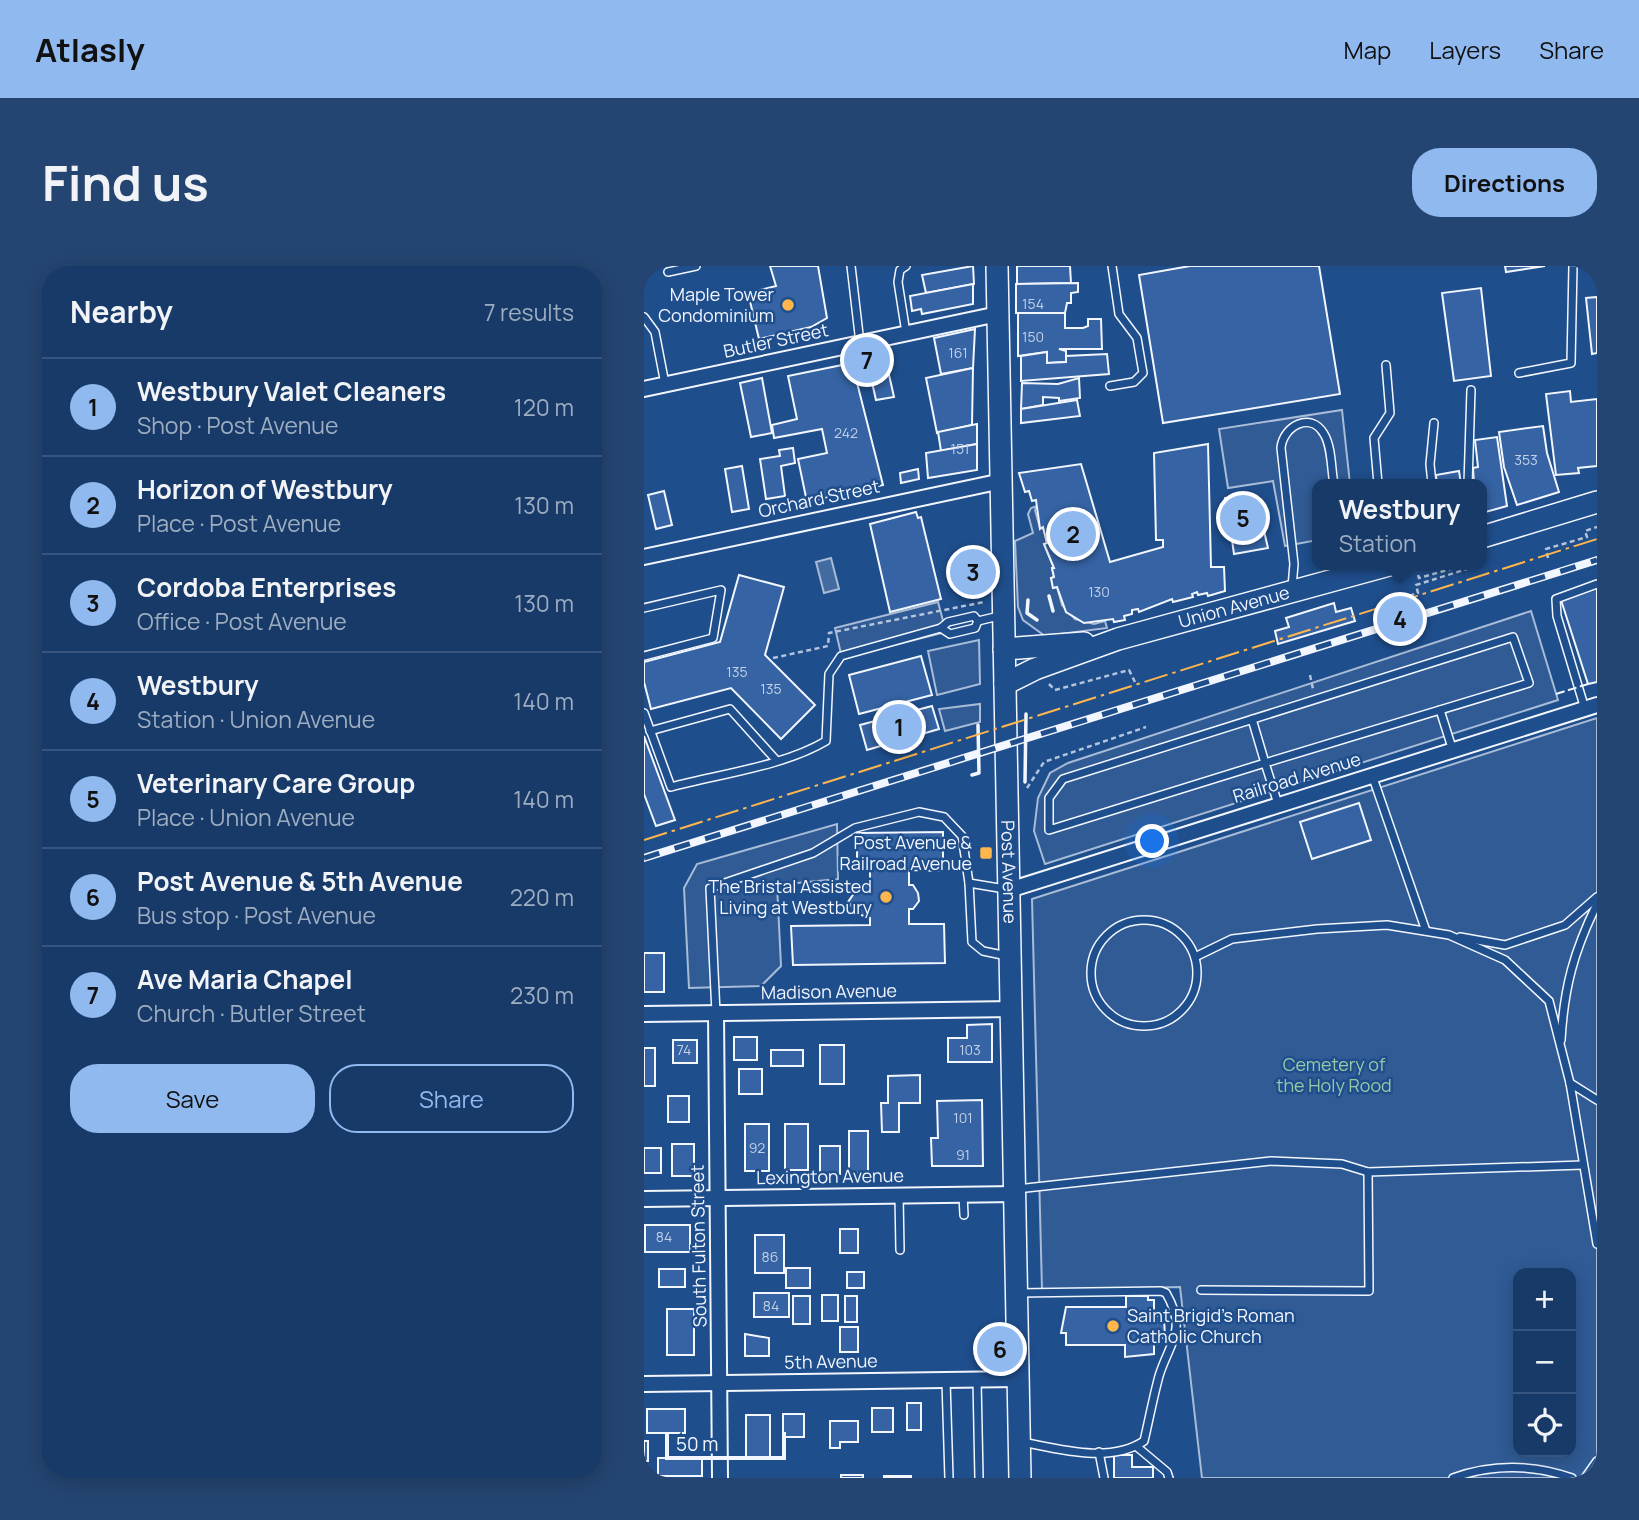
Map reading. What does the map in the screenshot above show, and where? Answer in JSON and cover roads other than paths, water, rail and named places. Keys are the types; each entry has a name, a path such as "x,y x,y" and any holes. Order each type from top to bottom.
{"main road":[{"name":"Post Avenue","path":"997,266 999,458 1002,481 1009,890 1014,1009 1020,1478"},
{"path":"1487,535 1597,502"},
{"name":"Union Avenue","path":"1005,684 1035,669 1118,639 1291,593 1345,571"},
{"name":"Union Avenue","path":"1004,649 1118,639"}],"street":[{"name":"Butler Street","path":"644,389 998,314"},
{"name":"Orchard Street","path":"644,558 1002,481"},
{"name":"Railroad Avenue","path":"1009,890 1591,707"},
{"name":"Madison Avenue","path":"644,1014 1014,1009"},
{"name":"South Fulton Street","path":"716,1013 720,1478"},
{"name":"Lexington Avenue","path":"644,1199 1016,1191"},
{"name":"5th Avenue","path":"644,1384 1019,1379"}],"lane":[{"path":"668,272 696,266"},
{"path":"851,266 860,343"},
{"path":"906,266 900,270 898,282 906,333"},
{"path":"1110,386 1135,382 1143,373 1137,338 1119,314 1112,266"},
{"path":"1519,373 1571,363 1573,266"},
{"path":"644,317 654,332 665,384"},
{"path":"1378,479 1374,438 1390,413 1386,365"},
{"path":"1468,479 1471,390"},
{"path":"1291,593 1294,564 1280,448 1285,432 1291,426 1298,423 1314,425 1325,435 1333,479"},
{"path":"1432,479 1430,464 1434,424"},
{"path":"1591,707 1557,616 1556,599 1597,584"},
{"path":"644,608 720,590 713,638 644,656"},
{"path":"978,621 1003,615"},
{"path":"644,713 671,787 776,760 811,750 826,741 829,674 841,656 940,628 948,622 974,616 978,621"},
{"path":"940,628 950,634 975,628 978,621"},
{"path":"1513,637 1529,683 1049,830 1049,798 1063,779 1252,719 1513,637"},
{"path":"650,731 730,709 776,760"},
{"path":"1440,710 1453,751"},
{"path":"1252,719 1279,804"},
{"path":"1372,775 1426,931"},
{"path":"716,1013 710,888 813,853 855,828 919,812 944,817 962,836 969,883 972,942 983,951 1012,957"},
{"path":"969,883 1009,890"},
{"path":"1195,957 1232,939 1317,929 1387,925 1505,946 1565,925 1597,897"},
{"path":"1560,1049 1563,998 1576,947 1597,904"},
{"path":"1142,920 1167,926 1187,942 1195,957 1197,975 1189,1000 1171,1019 1154,1026 1136,1026 1119,1021 1105,1010 1095,995 1090,978 1098,945 1110,932 1125,923 1142,920"},
{"path":"1449,935 1505,960 1549,1001 1570,1083 1597,1244"},
{"path":"1570,1083 1597,1100"},
{"path":"1016,1191 1271,1161 1333,1163 1368,1172 1583,1165"},
{"path":"1201,1290 1369,1291 1368,1172"},
{"path":"963,1194 964,1214"},
{"path":"899,1195 900,1250"},
{"path":"1017,1293 1166,1293 1174,1307 1176,1339 1160,1374 1143,1441 1136,1447 1099,1452 1067,1451 1020,1442"},
{"path":"946,1380 949,1478"},
{"path":"977,1380 979,1478"},
{"path":"1136,1447 1167,1472 1169,1478"},
{"path":"1099,1452 1104,1478"},
{"path":"1585,1478 1597,1461"},
{"path":"1453,1478 1474,1471 1508,1466 1572,1478"}],"railway":[{"path":"644,858 1597,560"}],"place":[{"name":"Maple Tower Condominium","path":"788,305"},
{"name":"Ave Maria Chapel","path":"867,360"},
{"name":"Veterinary Care Group","path":"1243,518"},
{"name":"Horizon of Westbury","path":"1073,534"},
{"name":"Cordoba Enterprises","path":"973,572"},
{"name":"Westbury","path":"1400,619"},
{"name":"Westbury Valet Cleaners","path":"899,727"},
{"name":"Post Avenue & Railroad Avenue","path":"986,853"},
{"name":"The Bristal Assisted Living at Westbury","path":"886,897"},
{"name":"Saint Brigid's Roman Catholic Church","path":"1113,1326"},
{"name":"Post Avenue & 5th Avenue","path":"1000,1349"}],"park label":[{"name":"Cemetery of the Holy Rood","path":"1334,1075"}]}
